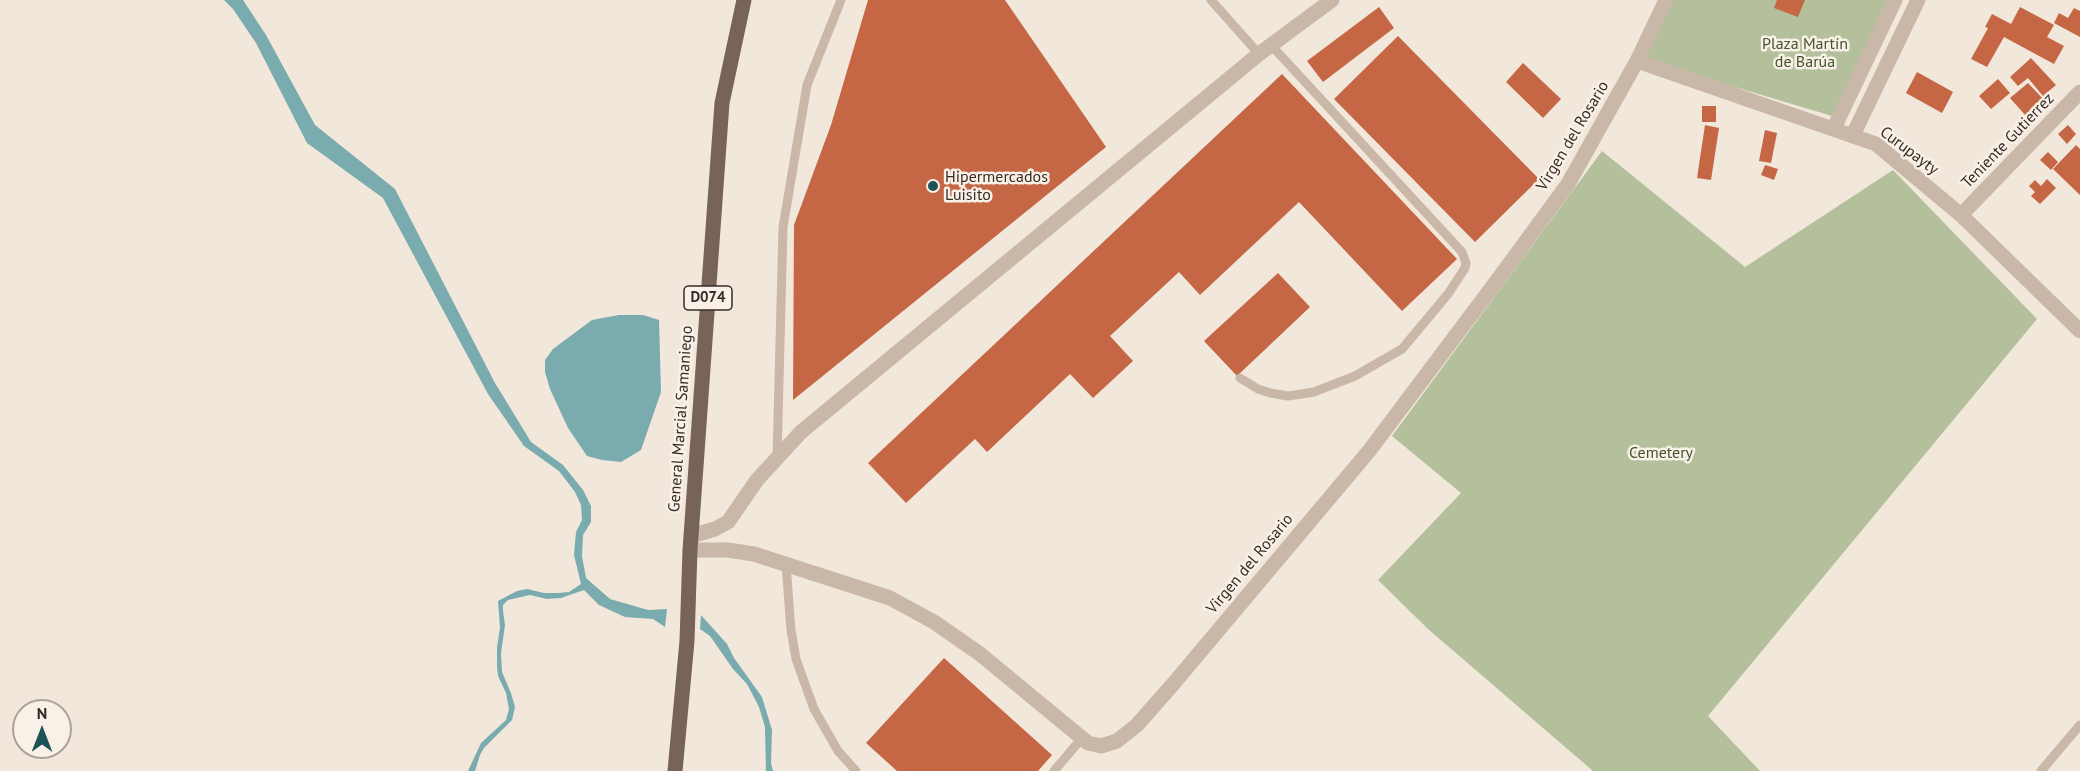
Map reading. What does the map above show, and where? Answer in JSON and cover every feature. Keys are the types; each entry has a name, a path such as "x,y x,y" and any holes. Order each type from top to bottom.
{"main road":[{"name":"General Marcial Samaniego","path":"675,771 687,641 690,543 722,103 744,0"}],"street":[{"path":"690,543 728,522 757,480 801,432 1265,50 1332,0"},
{"name":"Virgen del Rosario","path":"690,543 754,555 890,598 934,622 980,654 1082,738 1095,746 1117,741 1137,725 1174,683 1369,451 1568,184 1637,61 1666,0"},
{"path":"1834,128 1895,0"},
{"path":"1853,135 1918,0"},
{"name":"Curupayty","path":"1637,61 1876,144 1961,215 2077,322"},
{"name":"Teniente Gutierrez","path":"1961,215 2080,92"}],"lane":[{"path":"777,458 783,227 807,85 841,0"},
{"path":"1211,0 1265,50 1462,252 1466,263 1448,294 1402,349 1355,376 1314,393 1288,396 1270,393 1240,378"},
{"path":"786,564 791,630 796,659 814,710 838,751 856,771"},
{"path":"2041,771 2080,724"},
{"path":"1054,771 1082,738"}],"green space":[{"name":"Plaza Martín de Barúa","path":"1671,0 1893,0 1832,116 1641,59"},
{"name":"Cemetery","path":"1602,151 1745,267 1893,170 2037,319 1708,716 1760,771 1593,771 1428,629 1378,580 1461,493 1392,436"}],"water":[{"path":"224,0 243,0 266,35 315,125 395,189 495,383 531,442 563,465 583,490 591,506 591,522 583,535 582,556 586,578 610,599 648,610 667,609 665,627 653,619 625,617 599,605 584,590 561,598 547,599 530,595 508,600 503,605 505,625 501,653 502,672 515,707 512,720 484,748 475,771 468,771 481,743 506,720 509,709 497,667 500,628 498,601 517,591 527,589 544,593 569,592 581,584 574,555 576,532 582,520 581,505 575,492 559,471 524,446 488,394 383,198 307,143 256,43 233,9"},
{"path":"619,315 643,315 659,320 661,392 641,450 621,462 587,456 568,428 550,389 545,372 545,360 553,349 592,320"},
{"path":"701,615 727,644 734,658 762,697 772,730 771,763 773,771 766,771 765,727 759,707 747,684 733,669 710,636 700,629"}],"building":[{"name":"Hipermercados Luisito","path":"868,0 1005,0 1106,147 793,400 794,225 831,125"},
{"path":"1777,0 1805,0 1798,17 1774,8"},
{"path":"1379,7 1394,28 1323,82 1307,61"},
{"path":"2020,7 2054,25 2047,37 2064,46 2054,64 2004,37 1987,67 1971,59 1988,28 1985,27 1992,14 2011,24"},
{"path":"2074,8 2080,11 2080,37 2054,23 2059,13 2068,18"},
{"path":"1398,36 1539,179 1475,242 1334,99"},
{"path":"2031,58 2056,85 2043,96 2028,78 2018,86 2010,77"},
{"path":"1523,63 1561,99 1543,118 1506,82"},
{"path":"1917,72 1953,92 1942,113 1906,93"},
{"path":"1282,74 1457,259 1402,311 1299,202 1200,295 1179,272 1110,336 1133,361 1093,398 1070,374 987,452 975,439 906,503 868,463"},
{"path":"1998,79 2010,93 1991,109 1979,96"},
{"path":"2028,83 2044,100 2026,116 2010,98"},
{"path":"1702,106 1716,106 1716,122 1702,122"},
{"path":"1705,125 1719,128 1711,180 1697,178"},
{"path":"2068,125 2076,134 2067,144 2058,134"},
{"path":"1765,130 1777,133 1771,163 1759,161"},
{"path":"2076,145 2080,149 2080,195 2053,169"},
{"path":"2048,152 2058,162 2051,170 2040,160"},
{"path":"1765,165 1778,169 1774,180 1761,175"},
{"path":"2047,179 2056,188 2040,204 2031,196 2035,192 2029,186 2035,180 2041,186"},
{"path":"1278,273 1310,307 1237,376 1204,341"},
{"path":"944,658 1052,755 1038,771 897,771 866,743"}],"place":[{"name":"Hipermercados Luisito","path":"933,186"}]}
